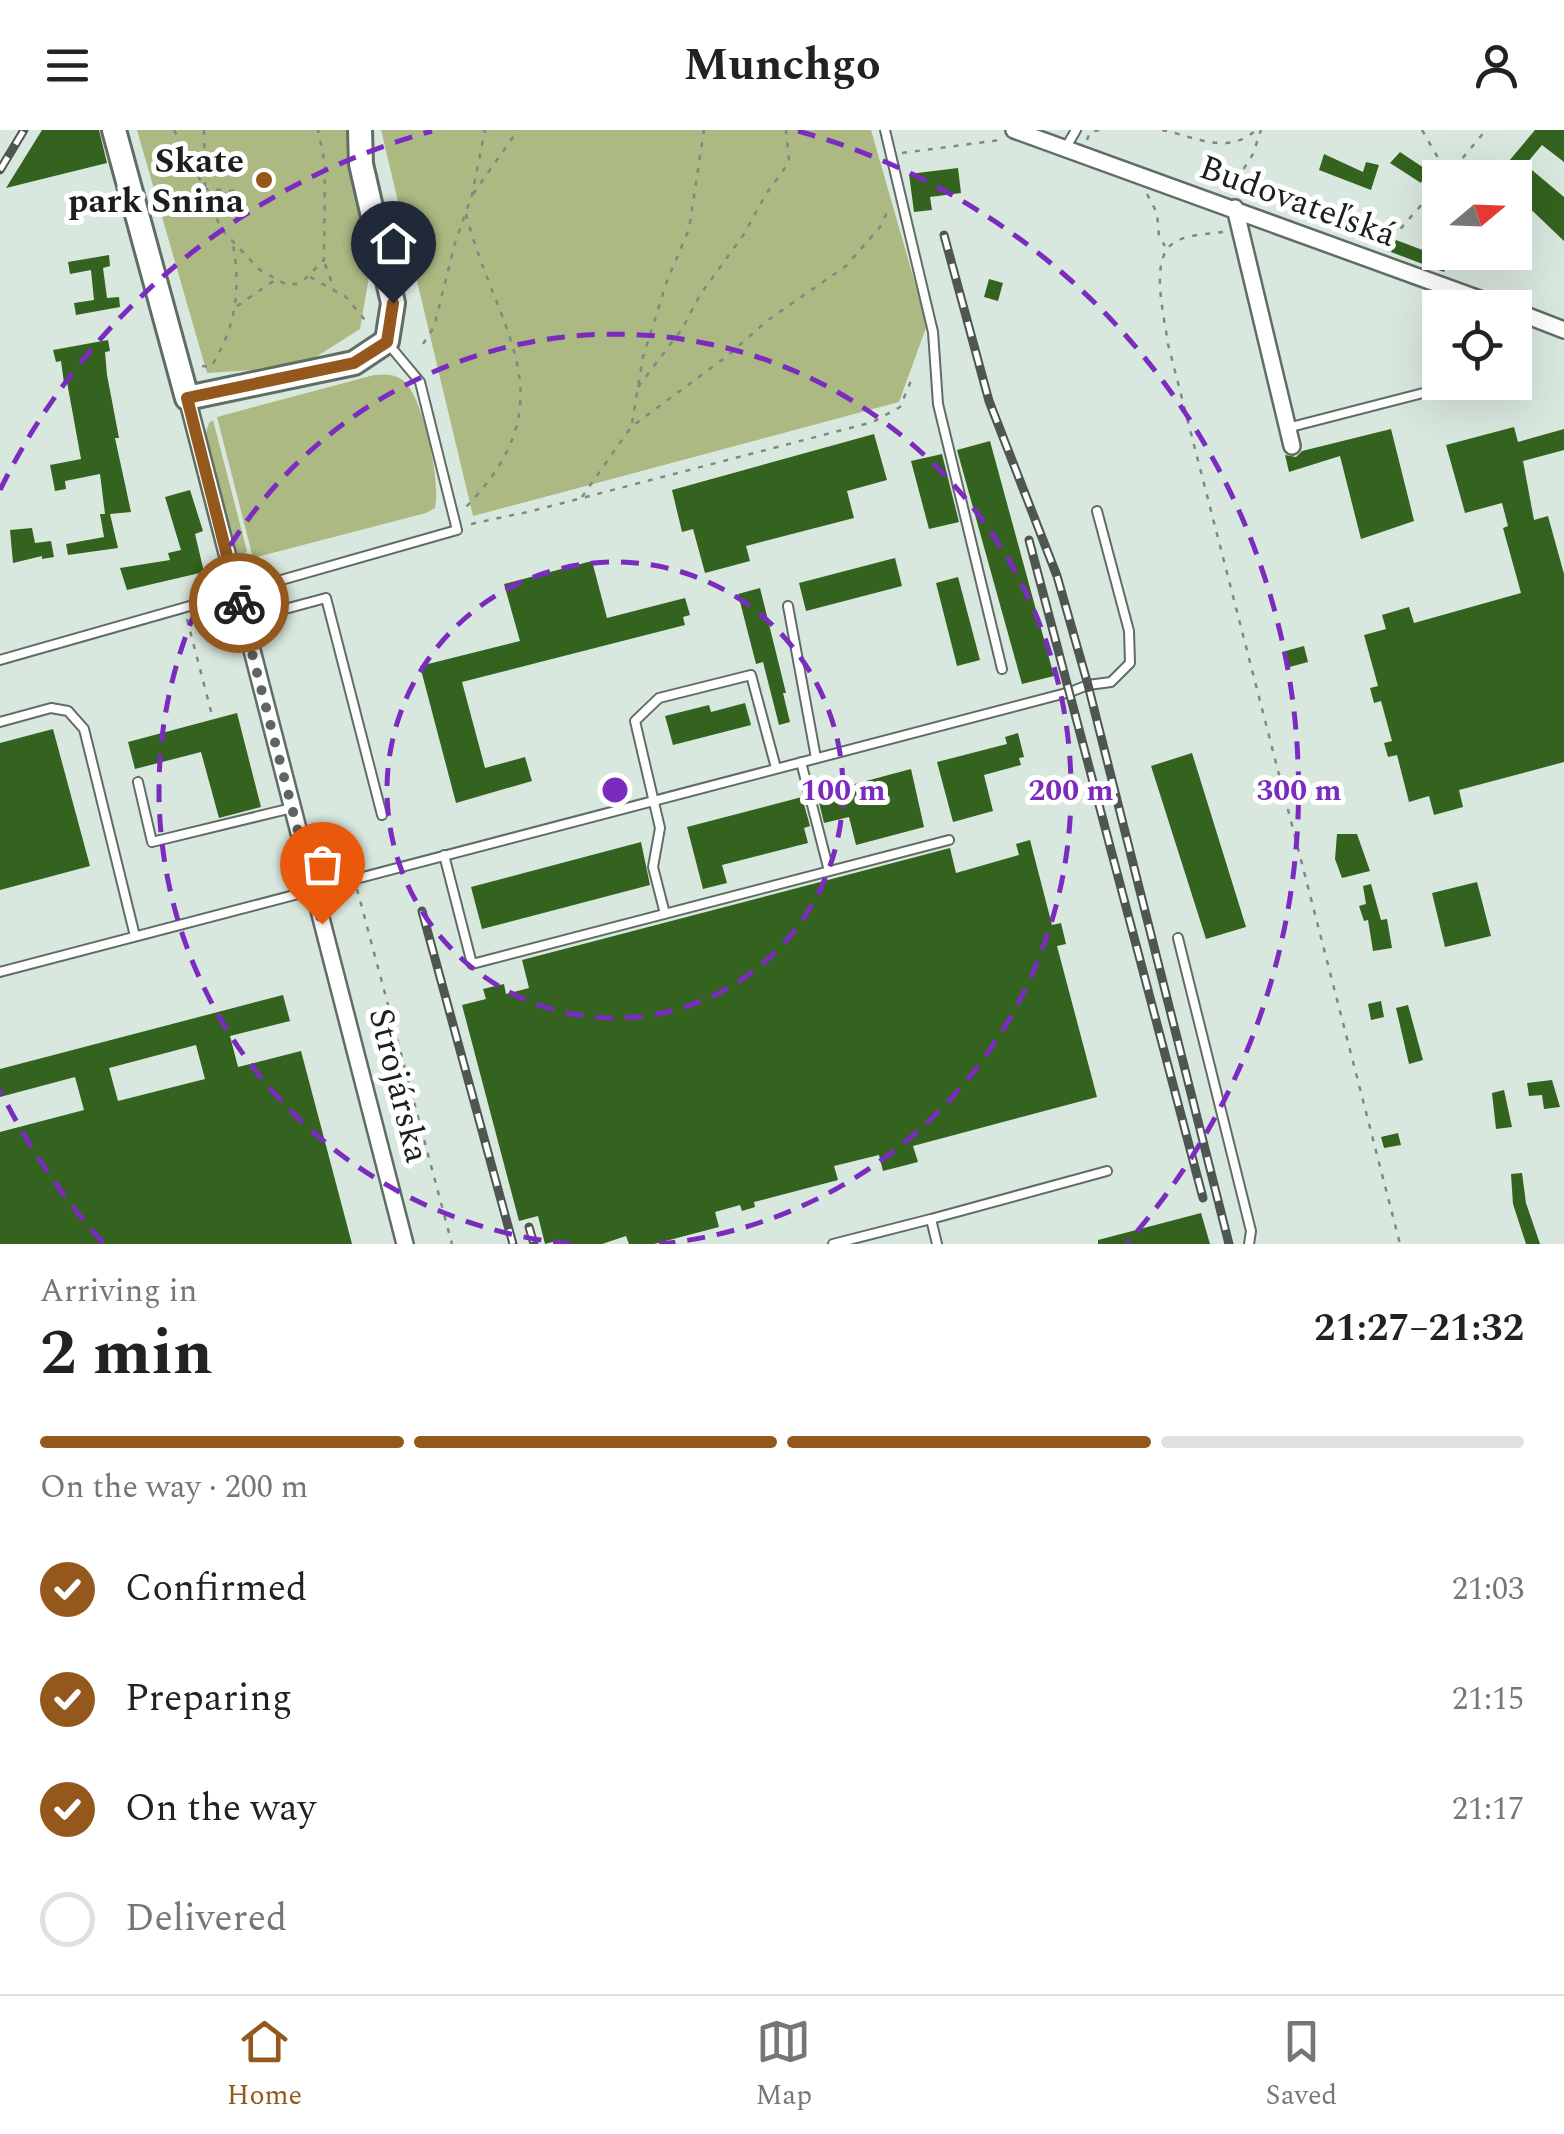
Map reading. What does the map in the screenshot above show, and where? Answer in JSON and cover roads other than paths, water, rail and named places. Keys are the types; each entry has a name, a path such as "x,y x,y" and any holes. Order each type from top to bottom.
{"main road":[{"name":"Strojárska","path":"114,130 187,398"},
{"path":"187,398 354,363 387,342 393,303 362,164 360,130"}],"street":[{"name":"Budovateľská","path":"1006,135 1066,149 1232,200 1459,290"},
{"path":"1232,200 1292,446"},
{"path":"1532,318 1564,330"},
{"name":"Strojárska","path":"187,398 404,1244"}],"lane":[{"path":"885,130 934,332 938,404 1002,669"},
{"path":"1066,149 1076,130"},
{"path":"0,660 458,530 420,382 387,342"},
{"path":"1288,428 1422,393"},
{"path":"0,972 1111,682 1130,663 1130,631 1096,511"},
{"path":"244,620 326,598 382,815"},
{"path":"788,606 816,758"},
{"path":"665,914 653,867 660,828 636,720 659,698 751,674 776,768"},
{"path":"0,722 52,708 68,711 84,728 135,936"},
{"path":"801,762 829,871"},
{"path":"138,782 152,842 292,808"},
{"path":"444,855 472,964 950,840"},
{"path":"1178,938 1250,1231 1249,1244"},
{"path":"832,1244 1106,1170"},
{"path":"931,1218 937,1244"}],"railway":[{"path":"0,170 24,130"},
{"path":"944,235 989,401 1057,576 1088,685 1229,1244"},
{"path":"1029,540 1203,1198"},
{"path":"422,911 513,1244"},
{"path":"529,1227 534,1244"}],"place":[{"name":"Skate park Snina","path":"264,180"}]}
